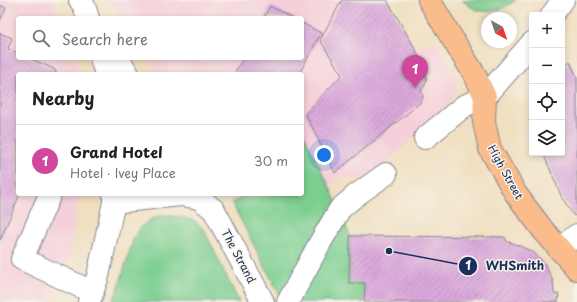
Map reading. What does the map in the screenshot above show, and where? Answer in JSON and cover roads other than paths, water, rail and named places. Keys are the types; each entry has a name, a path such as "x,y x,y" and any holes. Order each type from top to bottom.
{"main road":[{"name":"High Street","path":"429,0 476,75 485,97 484,122 490,149 516,194 542,230 577,269"}],"street":[{"path":"554,12 564,0"},
{"path":"425,138 464,106 485,97 529,46"},
{"path":"102,60 105,72"},
{"path":"119,60 127,72"},
{"path":"288,302 340,209 355,196 386,174"},
{"path":"49,196 22,259 90,297"},
{"name":"The Strand","path":"90,297 98,276 114,198 159,196"},
{"name":"The Strand","path":"187,196 199,198 209,202 263,302"},
{"path":"559,249 577,235"}],"place":[{"name":"Grand Hotel","path":"415,88"},
{"name":"WHSmith","path":"389,251"}]}
